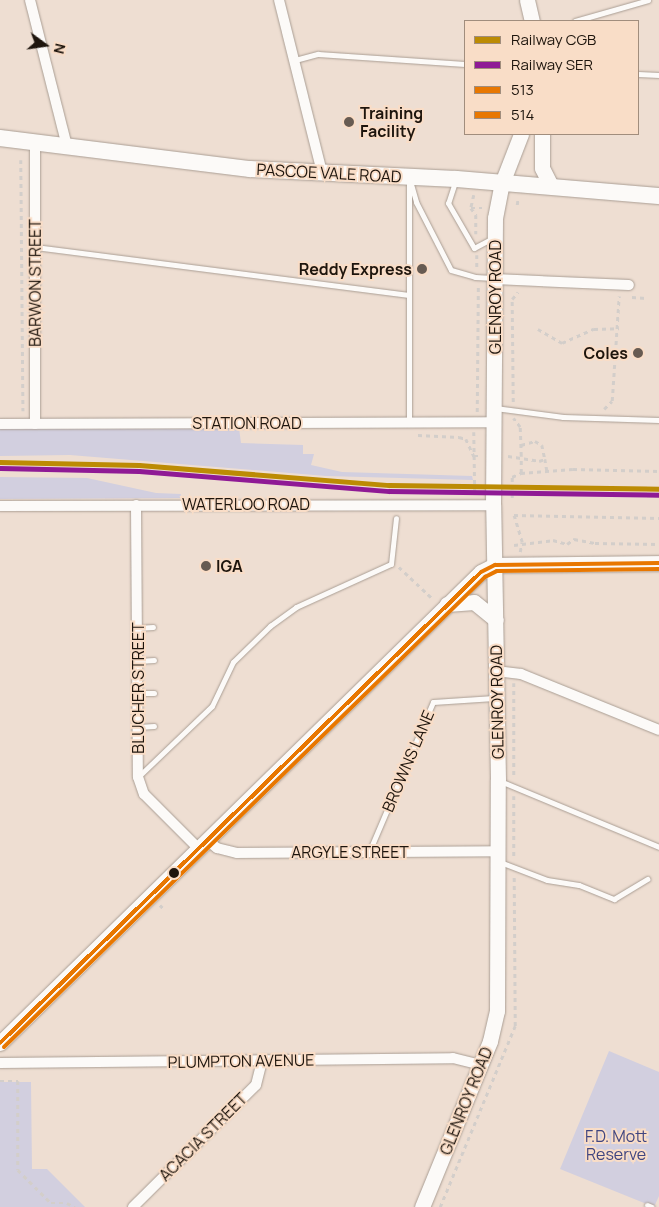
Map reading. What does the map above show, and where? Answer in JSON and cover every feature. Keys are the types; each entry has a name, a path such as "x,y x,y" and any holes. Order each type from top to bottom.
{"main road":[{"path":"527,0 532,20"},
{"name":"GLENROY ROAD","path":"422,1207 481,1065 495,1025 497,1010 498,780 493,503 495,218 502,183 521,135"},
{"path":"542,135 542,168 551,186"},
{"name":"PASCOE VALE ROAD","path":"0,138 250,169 456,179 659,196"},
{"path":"0,1043 482,572 495,565 659,563"},
{"path":"445,607 474,602 496,620"}],"street":[{"path":"30,0 67,146"},
{"path":"279,0 322,172"},
{"name":"BARWON STREET","path":"35,143 35,424"},
{"path":"495,278 629,286"},
{"name":"STATION ROAD","path":"0,424 475,422 493,415"},
{"name":"WATERLOO ROAD","path":"0,506 493,503"},
{"name":"BLUCHER STREET","path":"136,505 138,777 144,794 203,844"},
{"path":"496,671 521,674 659,730"},
{"name":"ARGYLE STREET","path":"203,844 232,852 369,852 498,856"},
{"name":"PLUMPTON AVENUE","path":"0,1063 454,1058 481,1065"},
{"name":"ACACIA STREET","path":"133,1207 256,1085 262,1061"}],"lane":[{"path":"578,20 648,0"},
{"path":"295,60 330,54 464,64"},
{"path":"639,74 659,75"},
{"path":"409,176 416,202 451,270 478,278 495,278"},
{"path":"409,176 409,423"},
{"path":"456,179 448,204 474,248 495,236"},
{"path":"34,247 409,295"},
{"path":"493,415 513,408 586,418 659,420"},
{"path":"138,777 212,706 233,662 270,626 296,607 391,564 396,518"},
{"path":"137,628 153,627"},
{"path":"138,661 154,660"},
{"path":"138,694 154,693"},
{"name":"BROWNS LANE","path":"369,852 433,702 496,698"},
{"path":"138,727 154,726"},
{"path":"498,780 659,847"},
{"path":"498,856 546,880 580,885 614,899 647,879"}],"path":[{"path":"21,160 22,411 35,412"},
{"path":"471,208 476,215 478,278 477,409 474,456 476,497"},
{"path":"521,473 520,427 514,422 513,408 512,299 518,291 524,290"},
{"path":"610,296 646,298"},
{"path":"595,418 612,401 618,328 618,296"},
{"path":"538,329 562,343 594,329 618,328"},
{"path":"467,409 477,409"},
{"path":"409,435 459,437 466,439 474,456"},
{"path":"521,445 535,441 542,445 547,470"},
{"path":"474,456 521,456 530,460 545,459"},
{"path":"512,498 512,477 521,473 547,470 659,471"},
{"path":"516,564 522,542 514,515 659,518"},
{"path":"514,545 522,542 552,540 567,544 582,539 595,543 659,544"},
{"path":"392,560 445,607"},
{"path":"160,905 164,909"},
{"path":"0,1081 18,1081 17,1166 51,1202 67,1203 75,1207"},
{"path":"50,1207 51,1202"}],"green space":[{"path":"239,428 241,443 303,445 303,454 314,454 311,465 342,472 472,476 473,480 326,476 70,455 0,456 0,429"},
{"path":"0,477 87,478 156,493 181,494 180,498 0,499"},
{"name":"F.D. Mott Reserve","path":"609,1051 659,1072 659,1196 654,1207 560,1169"},
{"path":"0,1082 31,1082 32,1169 47,1169 85,1207 0,1207"}],"rail line":[{"name":"CGB","path":"0,462 139,465 389,485 659,489"},
{"name":"SER","path":"0,468 139,471 389,491 659,495"}],"transit line":[{"name":"513","path":"0,1043 481,572 495,565 659,563"},
{"name":"514","path":"4,1047 485,577 497,571 659,569"}],"place":[{"name":"Training Facility","path":"349,122"},
{"name":"Reddy Express","path":"422,269"},
{"name":"Coles","path":"638,353"},
{"name":"IGA","path":"206,566"}]}
